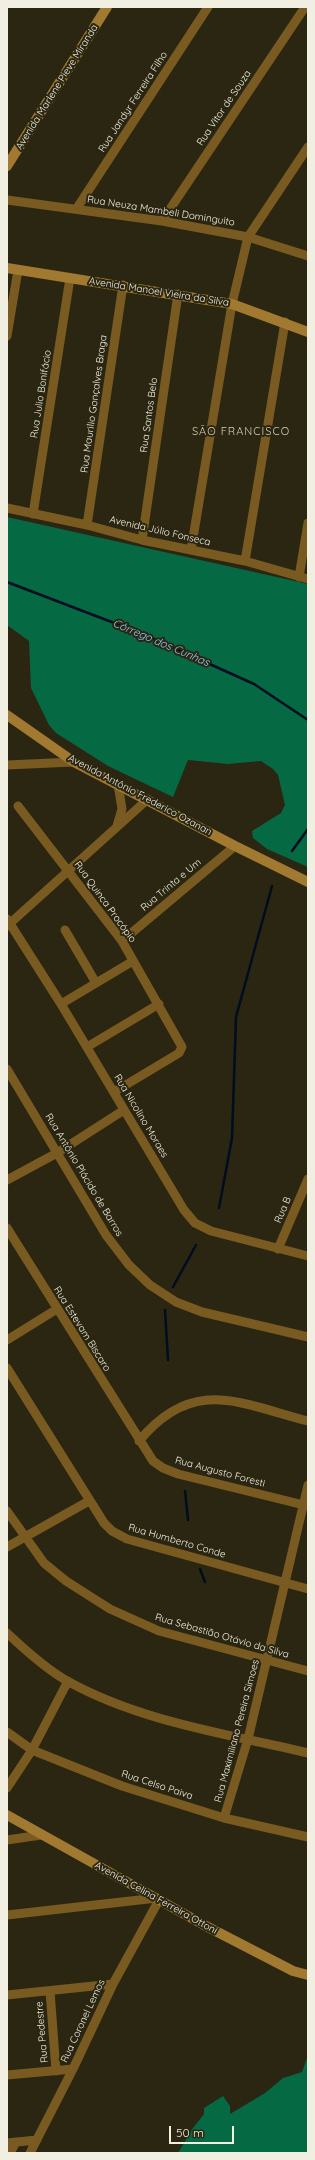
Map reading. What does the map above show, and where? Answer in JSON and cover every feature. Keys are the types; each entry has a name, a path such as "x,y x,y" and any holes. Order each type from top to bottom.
{"street":[{"name":"Avenida Marlene Pieve Miranda","path":"7,166 107,7"},
{"name":"Rua Jandyr Ferreira Filho","path":"77,208 208,7"},
{"name":"Rua Vitor de Souza","path":"162,221 305,7"},
{"path":"191,550 232,304 248,237 308,148"},
{"name":"Rua Neuza Mambeli Dominguito","path":"7,200 77,208 162,221 248,237 308,256"},
{"name":"Avenida Manoel Vieira da Silva","path":"7,268 123,285 232,304 285,322 308,332"},
{"path":"7,336 18,270"},
{"name":"Rua Julio Bonifácio","path":"33,514 70,278"},
{"name":"Rua Maurilio Gonçalves Braga","path":"87,525 123,285"},
{"name":"Rua Santos Belo","path":"142,540 178,294"},
{"path":"245,561 285,322"},
{"name":"Avenida Júlio Fonseca","path":"7,508 87,525 142,540 245,561 304,578"},
{"path":"304,578 308,523"},
{"name":"Avenida Antônio Frederico Ozanan","path":"7,715 74,762 148,799 235,846 308,882"},
{"path":"7,765 74,762"},
{"path":"115,829 122,809 118,784"},
{"path":"8,922 148,799"},
{"name":"Rua Quinca Procópio","path":"18,806 69,870 122,941 182,1046 179,1053 114,1092"},
{"name":"Rua Trinta e Um","path":"122,941 235,846"},
{"name":"Rua Nicolino Moraes","path":"8,922 61,1004 184,1210 195,1222 212,1231 308,1256"},
{"path":"65,930 96,983"},
{"path":"61,1004 133,960"},
{"path":"87,1047 159,1004"},
{"name":"Rua Antônio Plácido de Barros","path":"7,1069 106,1235 129,1265 150,1285 176,1302 202,1312 308,1337"},
{"path":"7,1180 57,1153 124,1110"},
{"name":"Rua B","path":"278,1249 308,1179"},
{"name":"Rua Estevam Biscaro","path":"7,1228 139,1441"},
{"path":"7,1340 57,1309"},
{"name":"Rua Humberto Conde","path":"7,1368 89,1501 108,1527 127,1539 308,1589"},
{"path":"139,1441 166,1413 187,1403 206,1399 227,1400 308,1421"},
{"name":"Rua Augusto Foresti","path":"139,1441 153,1461 163,1468 178,1474 306,1506"},
{"name":"Rua Maximiliano Pereira Simoes","path":"224,1818 248,1739 284,1583 306,1506 308,1485"},
{"path":"7,1547 89,1501"},
{"name":"Rua Sebastião Otávio da Silva","path":"7,1511 44,1564 66,1581 110,1609 159,1631 308,1671"},
{"path":"7,1633 22,1647 68,1681 111,1702 155,1718 308,1753"},
{"path":"7,1788 32,1750 68,1681"},
{"name":"Rua Celso Paiva","path":"7,1732 32,1750 122,1786 224,1818 308,1837"},
{"name":"Avenida Celina Ferreira Ottoni","path":"7,1815 158,1899 293,1971 308,1975"},
{"path":"7,1840 41,1835"},
{"path":"7,1914 158,1899"},
{"name":"Rua Coronel Lemos","path":"30,2153 73,2069 113,1984 158,1899"},
{"path":"7,1995 113,1984"},
{"name":"Rua Pedestre","path":"50,1991 56,2071"},
{"path":"7,2075 73,2069"},
{"path":"10,2153 11,2142 37,2140"}],"green space":[{"path":"7,517 308,584 308,867 267,849 253,838 252,831 281,813 285,805 278,775 273,769 261,761 228,764 188,760 173,797 108,766 56,733 49,725 31,688 29,641 7,625"},
{"path":"308,2055 308,2153 178,2153 193,2128 204,2114 204,2108 223,2096 230,2106 230,2114 265,2093 283,2078 302,2072"}],"waterway":[{"name":"Córrego dos Cunhas","path":"7,582 143,634 254,684 308,720"},
{"path":"292,851 308,829"},
{"path":"219,1208 232,1138 236,1017 272,886"},
{"path":"173,1287 196,1245"},
{"path":"165,1310 168,1360"},
{"path":"185,1491 188,1520"},
{"path":"200,1569 205,1582"}],"district":[{"name":"SÃO FRANCISCO","path":"241,432"}]}
